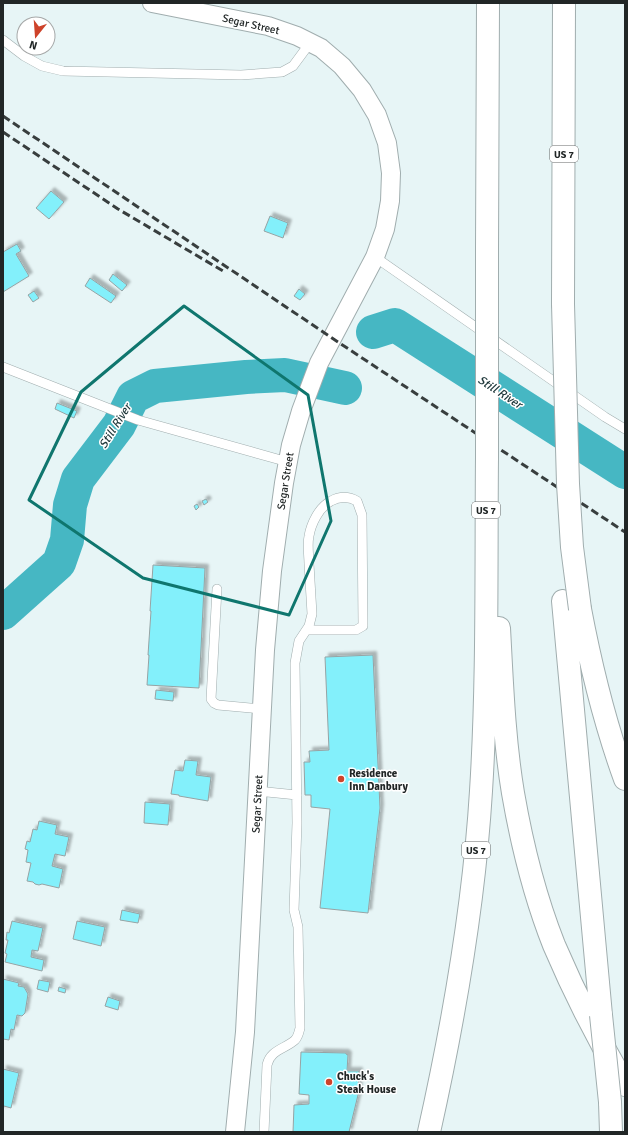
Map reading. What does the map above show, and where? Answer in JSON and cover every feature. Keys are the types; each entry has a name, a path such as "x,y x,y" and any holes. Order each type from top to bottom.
{"highway":[{"path":"488,3 487,456 491,567 507,744 514,794 525,851 554,945 597,1034 625,1086"},
{"name":"US 7","path":"564,3 563,304 568,484 572,548 572,605"},
{"name":"US 7","path":"429,1132 444,1064 456,996 467,926 475,859 481,792 491,567"},
{"path":"572,605 590,660 603,714 625,779"},
{"path":"572,605 601,1015 610,1102 611,1132"}],"street":[{"name":"Segar Street","path":"152,3 268,26 297,36 321,48 342,66 362,90 377,115 387,143 391,173 390,201 385,229 374,257 319,363 301,411 291,445 288,462 272,571 265,650 245,1032 235,1132"}],"lane":[{"path":"3,40 24,56 42,66 63,71 241,75 282,72 293,66 310,43"},
{"path":"374,257 605,417 625,429"},
{"path":"3,367 138,420 288,462"},
{"path":"264,1132 267,1065 269,1058 272,1054 296,1040 300,1028 298,928 294,910 297,823 296,663 300,640 307,630 312,614 308,545 311,528 322,508 328,502 336,498 351,498 357,501 362,516 363,626 356,630 307,630"},
{"path":"217,590 211,699 218,705 261,709"},
{"path":"257,791 297,795"}],"highlighted area":[{"path":"184,306 308,395 331,521 289,615 143,578 29,500 81,392"}],"building":[{"path":"51,191 64,202 49,219 36,208"},
{"path":"270,216 288,223 283,238 264,231"},
{"path":"17,244 21,251 16,254 29,276 3,292 3,252"},
{"path":"113,274 127,285 122,291 109,280"},
{"path":"90,278 116,296 111,303 85,286"},
{"path":"299,289 305,294 300,300 294,296"},
{"path":"34,291 39,298 33,302 28,295"},
{"path":"57,403 77,411 74,418 55,409"},
{"path":"206,499 208,502 204,505 202,501"},
{"path":"197,504 199,507 196,510 194,506"},
{"path":"153,565 205,568 199,688 147,685"},
{"name":"Residence Inn Danbury","path":"373,655 380,808 368,913 320,908 330,809 311,807 311,795 305,795 304,762 310,762 309,751 329,750 325,657"},
{"path":"156,690 174,692 173,701 155,699"},
{"path":"185,760 198,761 196,775 211,777 208,801 171,794 175,770 183,771"},
{"path":"145,802 170,804 168,825 144,823"},
{"path":"39,821 57,825 55,834 69,837 65,856 55,854 52,866 63,869 59,888 42,884 39,885 27,881 31,863 26,862 28,850 25,849 27,841 30,842 33,829 37,830"},
{"path":"122,910 140,914 138,923 120,920"},
{"path":"12,921 43,928 38,951 32,950 31,957 44,960 42,971 5,962 7,954 5,953 8,940 6,940 7,932 9,933"},
{"path":"77,921 105,927 101,946 73,939"},
{"path":"3,979 19,983 18,986 24,987 28,994 25,1013 22,1016 17,1015 14,1030 11,1029 9,1040 3,1039"},
{"path":"39,980 50,982 48,992 37,989"},
{"path":"59,987 66,989 65,993 58,991"},
{"path":"108,997 120,1001 118,1010 105,1006"},
{"name":"Chuck's Steak House","path":"301,1052 346,1053 348,1055 347,1071 359,1071 358,1095 349,1132 293,1132 294,1105 309,1104 309,1095 299,1094"},
{"path":"3,1069 19,1073 11,1108 4,1106 3,1111"}],"waterway":[{"name":"Still River","path":"373,332 395,325 625,472"},
{"name":"Still River","path":"3,613 59,563 67,540 70,505 78,479 119,425 133,397 155,386 246,377 285,375 345,388"}],"railway":[{"path":"3,116 332,338 625,532"},
{"path":"3,132 118,209 223,271"}],"place":[{"name":"Residence Inn Danbury","path":"341,779"},
{"name":"Chuck's Steak House","path":"329,1082"}]}
